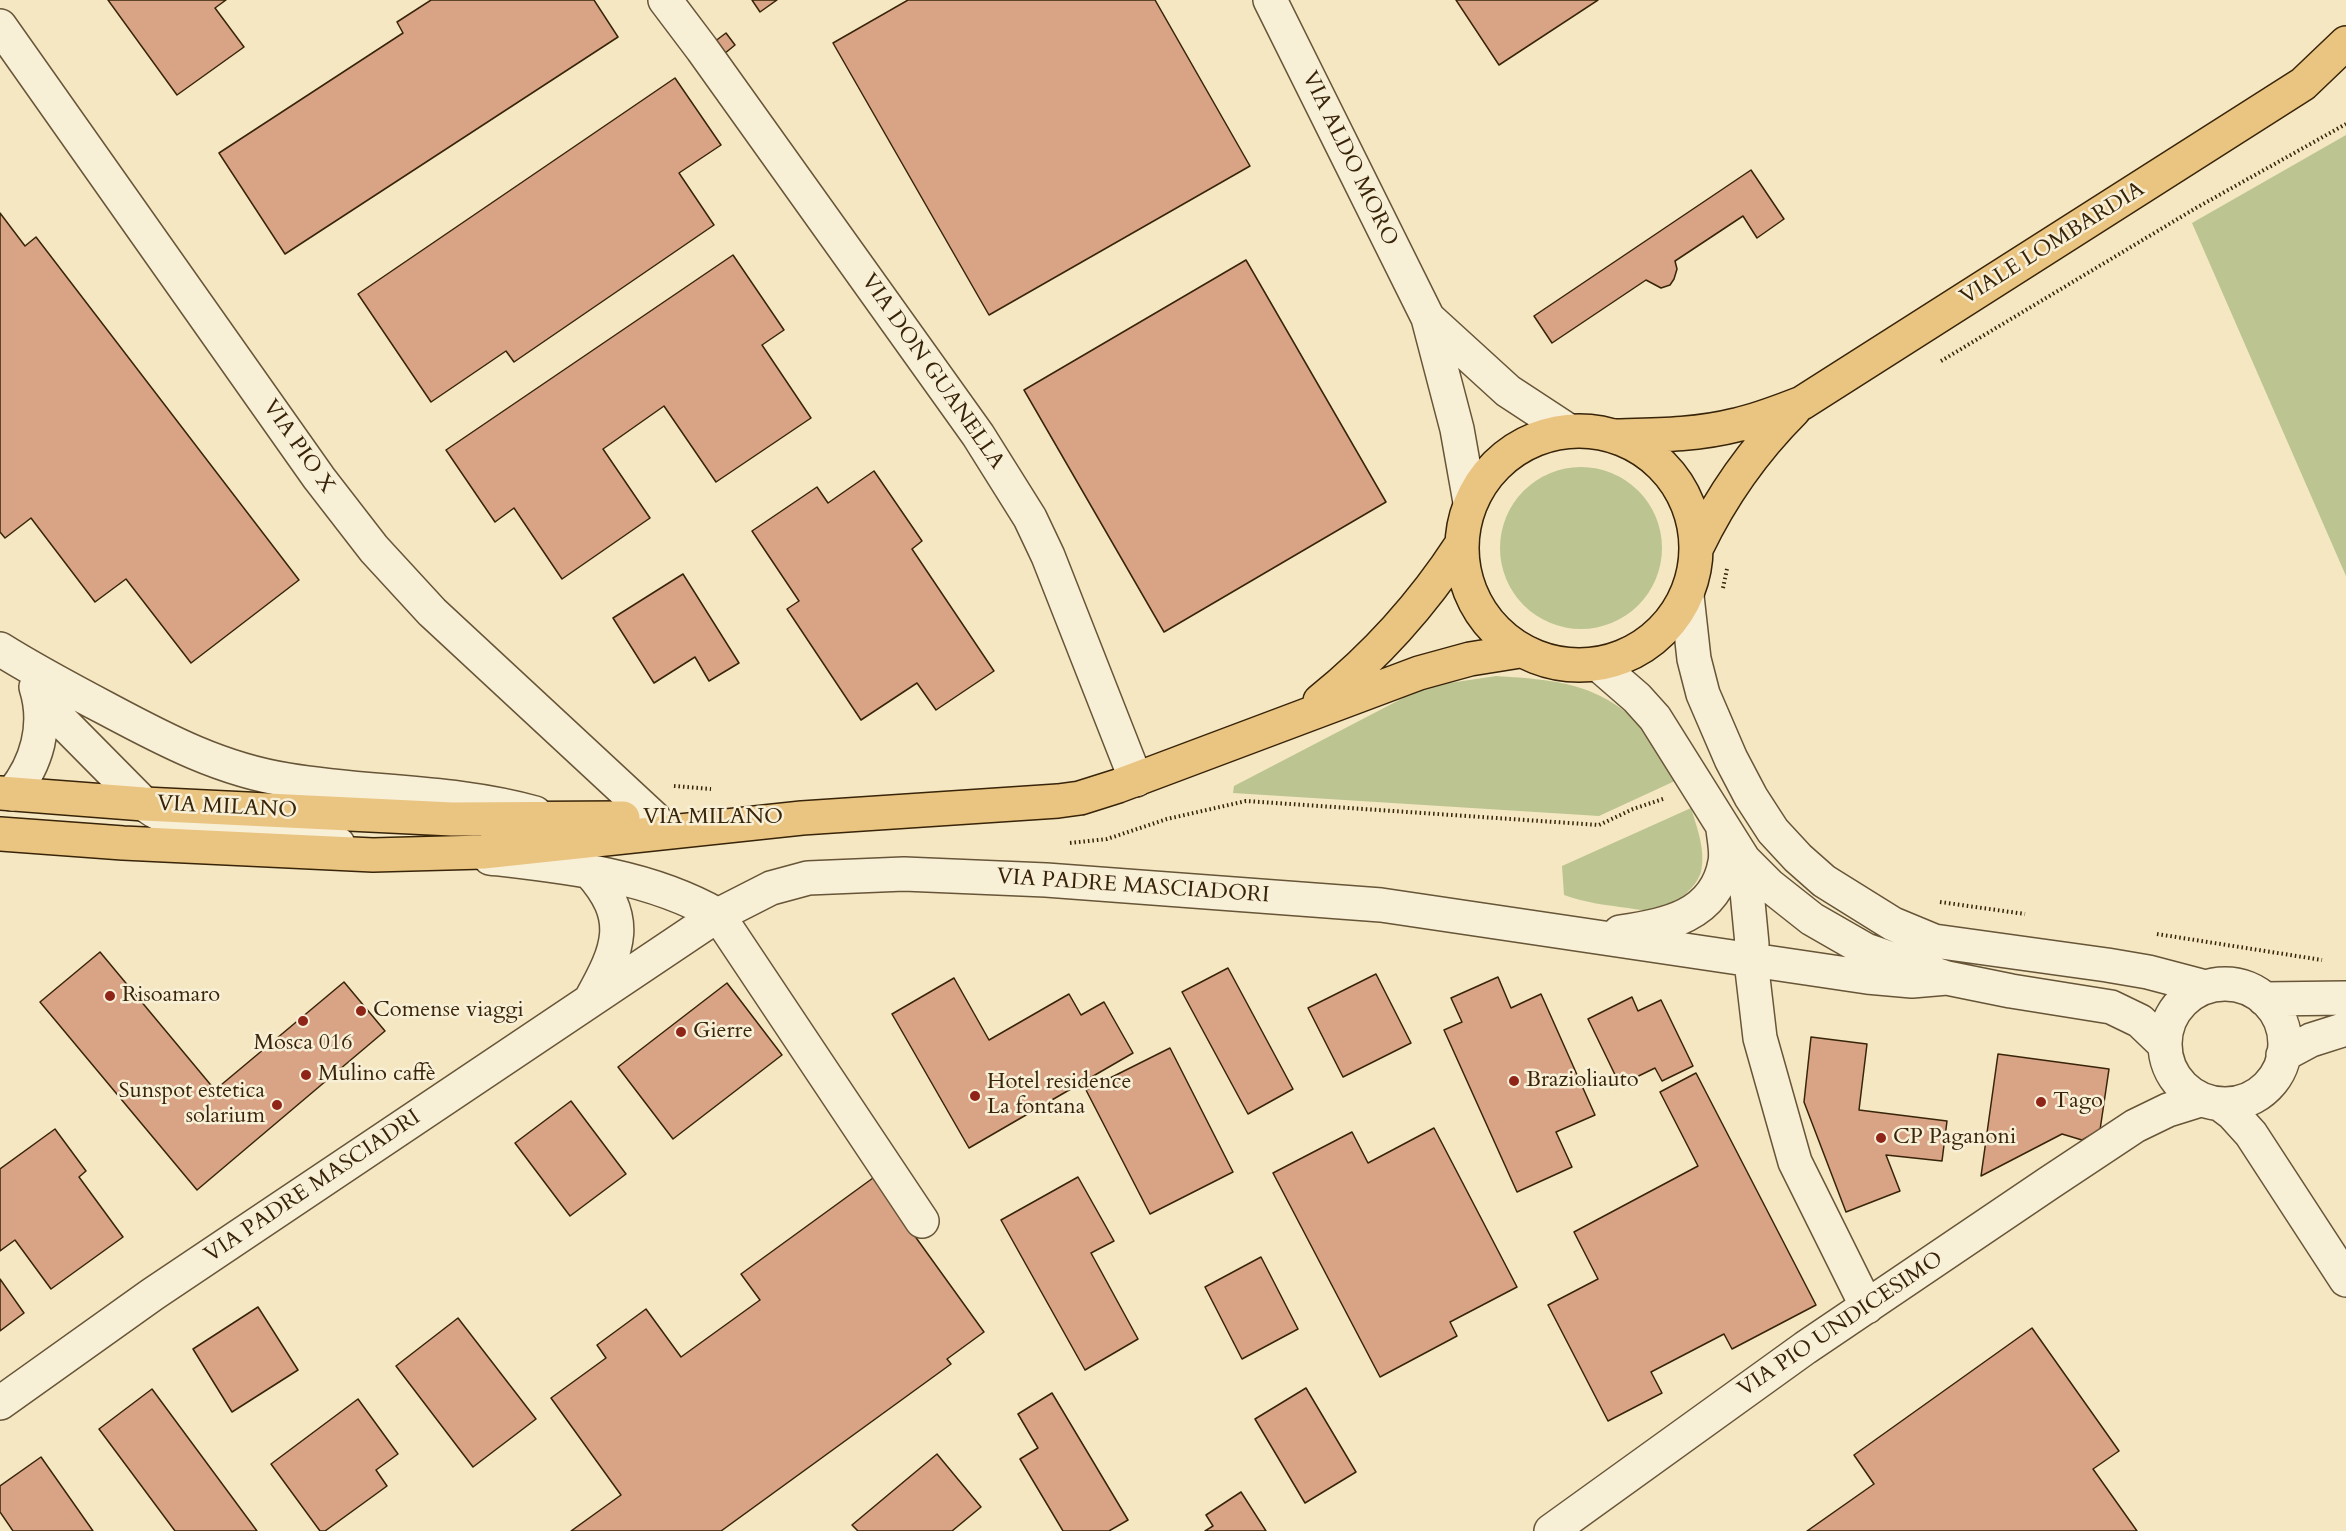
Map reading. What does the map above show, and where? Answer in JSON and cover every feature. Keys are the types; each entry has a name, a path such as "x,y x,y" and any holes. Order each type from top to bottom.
{"main road":[{"path":"2303,84 2346,43"},
{"path":"2303,84 2346,69"},
{"name":"VIALE LOMBARDIA","path":"1697,547 1718,504 1740,471 1767,437 1802,403 2303,84"},
{"name":"VIALE LOMBARDIA","path":"1616,436 1674,435 1722,428 1767,416 1802,403"},
{"path":"1569,431 1593,431 1616,436 1648,453 1674,478 1690,511 1697,547 1694,572 1687,596 1666,628 1635,652 1599,664 1558,665 1520,651 1495,632 1476,606 1464,576 1461,544 1464,523 1470,502 1487,475 1510,453 1538,438 1569,431"},
{"path":"1300,717 1360,668 1389,639 1428,592 1461,544"},
{"path":"802,818 1080,798 1136,780 1438,667 1520,651"},
{"name":"VIA MILANO","path":"6,794 144,804 452,819 802,818"},
{"name":"VIA MILANO","path":"0,834 123,843 373,855 483,852 802,818"}],"street":[{"name":"VIA DON GUANELLA","path":"665,0 978,435 1030,518 1059,579 1136,780"},
{"name":"VIA ALDO MORO","path":"1270,0 1428,318 1457,429 1470,502"},
{"name":"VIA PIO X","path":"0,26 319,478 374,549 452,631 654,818"},
{"name":"VIA ALDO MORO","path":"1428,318 1508,391 1569,431"},
{"path":"1687,596 1694,659 1703,694 1731,759 1750,796 1773,831 1824,881 1893,924 1934,941 2107,964 2205,987"},
{"path":"0,649 30,668 162,739 204,758 243,771 288,781 449,795 514,807 556,818"},
{"path":"1599,664 1637,698 1655,718 1744,860 1792,906 1829,930 1882,957 1947,978 2011,992 2111,1007 2140,1021 2170,1060 2162,1099 2135,1126"},
{"path":"6,794 27,773 37,747 41,727 40,699 30,668"},
{"path":"40,699 144,804 175,822 307,837 348,846 373,855"},
{"path":"1588,937 1668,924 1692,912 1713,892 1720,879 1726,861 1723,828"},
{"path":"443,853 589,871 663,889 687,898 718,915 922,1221"},
{"path":"1744,860 1752,944 1751,961 1760,1038 1795,1162 1866,1307"},
{"path":"589,871 609,898 617,923 616,942 609,963 590,1000"},
{"name":"VIA PADRE MASCIADORI","path":"689,934 756,894 799,880 904,874 1046,880 1332,900 1438,912 1588,937 1890,980 1947,978"},
{"name":"VIA PADRE MASCIADRI","path":"0,1403 153,1294 689,934"},
{"path":"2135,1126 2168,1110 2210,1102 2236,1103 2255,1096 2266,1088 2280,1067 2283,1055 2283,1031 2276,1013 2264,999 2247,988 2225,984 2205,987 2190,995 2175,1010 2169,1021 2165,1035 2170,1060 2180,1086 2210,1102 2243,1124 2267,1157 2346,1280"},
{"path":"2264,999 2346,998"},
{"path":"2283,1055 2311,1040 2346,1029"},
{"path":"2266,1088 2263,1121 2267,1157"},
{"name":"VIA PIO UNDICESIMO","path":"1551,1531 1685,1433 1866,1307 2135,1126"}],"path":[{"path":"1941,361 2196,208 2346,124"},
{"path":"1722,591 1728,562"},
{"path":"1061,844 1107,839 1167,819 1246,801 1599,825 1633,809 1673,795"},
{"path":"1938,901 2026,914"},
{"path":"2151,933 2323,960"}],"green space":[{"path":"2346,135 2346,576 2192,223"},
{"path":"1581,467 1597,468 1612,473 1639,490 1656,517 1661,532 1661,564 1656,579 1639,606 1612,623 1597,628 1581,629 1565,628 1550,623 1523,606 1506,579 1501,564 1500,548 1501,532 1506,517 1523,490 1550,473 1565,468"},
{"path":"1496,676 1561,683 1599,695 1617,705 1655,741 1677,780 1599,816 1233,793 1234,786 1405,697 1436,685"},
{"path":"1691,808 1700,839 1701,872 1688,892 1674,902 1659,909 1645,910 1596,903 1564,895 1562,866"}],"building":[{"path":"108,0 226,0 215,8 244,47 177,95"},
{"path":"431,0 594,0 618,37 285,254 219,153 403,33 397,22"},
{"path":"752,0 777,0 760,12"},
{"path":"908,0 1155,0 1250,166 989,315 833,43"},
{"path":"1456,0 1598,0 1499,65"},
{"path":"726,33 735,45 724,54 714,42"},
{"path":"675,78 721,145 679,173 714,225 514,362 506,351 431,402 358,294"},
{"path":"1751,170 1784,219 1757,238 1743,216 1675,261 1677,269 1670,285 1661,288 1646,280 1552,343 1534,316"},
{"path":"0,213 25,246 36,237 299,580 191,663 126,579 95,602 31,518 5,538 0,532"},
{"path":"733,255 784,330 762,345 811,418 716,482 664,406 603,449 650,518 562,579 514,508 495,522 446,450"},
{"path":"1246,260 1386,502 1164,632 1024,390"},
{"path":"874,471 922,541 912,549 994,671 936,710 917,683 861,720 787,609 799,601 752,531 817,487 828,503"},
{"path":"683,574 739,663 709,681 695,657 654,683 613,618"},
{"path":"100,952 215,1090 344,982 385,1031 197,1190 40,1002"},
{"path":"1228,968 1293,1089 1248,1114 1182,992"},
{"path":"1376,974 1411,1043 1343,1077 1308,1008"},
{"path":"1498,977 1511,1008 1541,994 1595,1115 1556,1132 1572,1167 1517,1192 1444,1030 1462,1022 1451,998"},
{"path":"954,978 989,1040 1069,994 1081,1015 1104,1002 1133,1053 969,1148 892,1014"},
{"path":"727,983 782,1055 673,1139 618,1067"},
{"path":"1632,997 1638,1011 1661,1000 1693,1066 1662,1081 1655,1068 1620,1085 1588,1019"},
{"name":"CP Paganoni","path":"1811,1037 1867,1044 1859,1110 1947,1121 1942,1161 1886,1155 1900,1191 1846,1212 1804,1102"},
{"path":"1170,1048 1233,1172 1150,1214 1086,1090"},
{"path":"1998,1054 2109,1069 2100,1130 2082,1140 2062,1134 1981,1176"},
{"path":"1696,1073 1816,1305 1732,1349 1724,1334 1651,1372 1662,1393 1608,1421 1548,1305 1598,1279 1574,1232 1698,1166 1660,1092"},
{"path":"571,1101 626,1174 570,1216 515,1143"},
{"path":"1434,1128 1517,1287 1450,1322 1457,1336 1380,1377 1273,1173 1352,1132 1368,1163"},
{"path":"55,1129 86,1171 79,1177 123,1237 51,1289 15,1240 0,1251 0,1169"},
{"path":"1078,1177 1114,1241 1091,1253 1138,1339 1085,1370 1001,1220"},
{"path":"873,1178 984,1332 947,1359 951,1364 721,1531 571,1531 621,1495 551,1398 606,1358 597,1345 646,1309 681,1357 760,1300 741,1274"},
{"path":"1261,1257 1298,1329 1242,1359 1205,1287"},
{"path":"0,1279 24,1313 0,1331"},
{"path":"258,1307 298,1370 232,1412 193,1349"},
{"path":"458,1318 536,1419 473,1467 396,1366"},
{"path":"2032,1328 2119,1451 2093,1469 2137,1531 1807,1531 1874,1484 1854,1455"},
{"path":"1306,1388 1356,1472 1305,1503 1255,1419"},
{"path":"152,1389 257,1531 175,1531 99,1429"},
{"path":"1052,1393 1128,1520 1109,1531 1063,1531 1020,1459 1038,1448 1018,1414"},
{"path":"358,1399 398,1454 376,1470 387,1486 325,1531 320,1531 271,1464"},
{"path":"937,1454 981,1507 952,1531 858,1531 852,1525"},
{"path":"41,1457 93,1531 13,1531 0,1512 0,1486"},
{"path":"1241,1492 1266,1531 1205,1531 1213,1526 1206,1515"}],"place":[{"name":"Risoamaro","path":"110,996"},
{"name":"Comense viaggi","path":"361,1011"},
{"name":"Mosca 016","path":"303,1021"},
{"name":"Gierre","path":"681,1032"},
{"name":"Mulino caffè","path":"306,1075"},
{"name":"Brazioliauto","path":"1514,1081"},
{"name":"Hotel residence La fontana","path":"975,1096"},
{"name":"Tago","path":"2041,1102"},
{"name":"Sunspot estetica solarium","path":"277,1105"},
{"name":"CP Paganoni","path":"1881,1138"}]}
